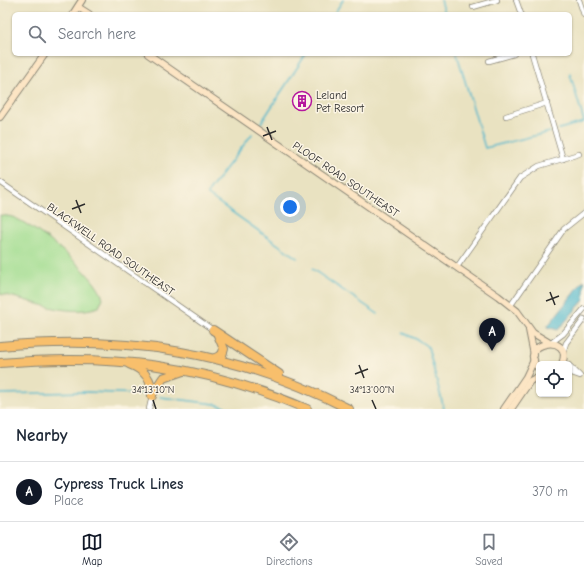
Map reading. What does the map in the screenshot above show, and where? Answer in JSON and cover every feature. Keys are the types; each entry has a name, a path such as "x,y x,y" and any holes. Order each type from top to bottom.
{"highway":[{"path":"213,330 221,340 224,349 222,355 215,358"},
{"path":"213,330 291,382"},
{"path":"0,346 62,342 109,343 158,348 215,358 291,382 349,409"},
{"path":"0,363 74,359 119,360 188,370 250,387 307,409"},
{"path":"119,360 144,372 151,383 152,396"},
{"path":"152,396 154,389 163,378 188,370"}],"street":[{"path":"74,12 82,0"},
{"path":"474,7 497,0"},
{"path":"516,0 519,12"},
{"path":"579,0 584,15"},
{"path":"78,6 86,12"},
{"path":"0,117 44,56"},
{"name":"PLOOF ROAD SOUTHEAST","path":"151,56 511,305 533,333 549,343 559,347 563,359"},
{"path":"490,61 507,56"},
{"path":"533,56 563,159"},
{"path":"506,116 547,104"},
{"path":"458,267 520,178 539,166 579,154"},
{"name":"BLACKWELL ROAD SOUTHEAST","path":"0,182 213,330"},
{"path":"511,305 564,229 584,214"},
{"path":"504,409 526,377 539,346 549,343 563,334 584,309"},
{"path":"563,359 566,343 584,319"},
{"name":"PLOOF ROAD SOUTHEAST","path":"527,325 531,334 534,357"},
{"path":"534,357 536,362"},
{"path":"572,367 582,377"},
{"path":"572,373 582,377"},
{"path":"511,409 530,381 536,378"},
{"path":"149,409 152,396"}],"green space":[{"path":"0,215 13,217 38,232 78,265 89,276 103,298 99,307 86,310 61,309 0,294"}],"water":[{"path":"584,280 584,300 558,330 547,327"}],"waterway":[{"path":"335,12 343,0"},
{"path":"441,0 444,12"},
{"path":"261,123 305,56"},
{"path":"458,56 485,148 550,132"},
{"path":"570,74 584,121"},
{"path":"559,129 584,122"},
{"path":"252,134 209,191 208,195 297,258"},
{"path":"312,269 378,314"},
{"path":"403,333 418,340 428,347 444,409"},
{"path":"0,394 86,392 145,394"},
{"path":"160,397 215,404 231,409"}],"place":[{"name":"Leland Pet Resort","path":"302,101"},
{"name":"Cypress Truck Lines","path":"492,351"}]}
